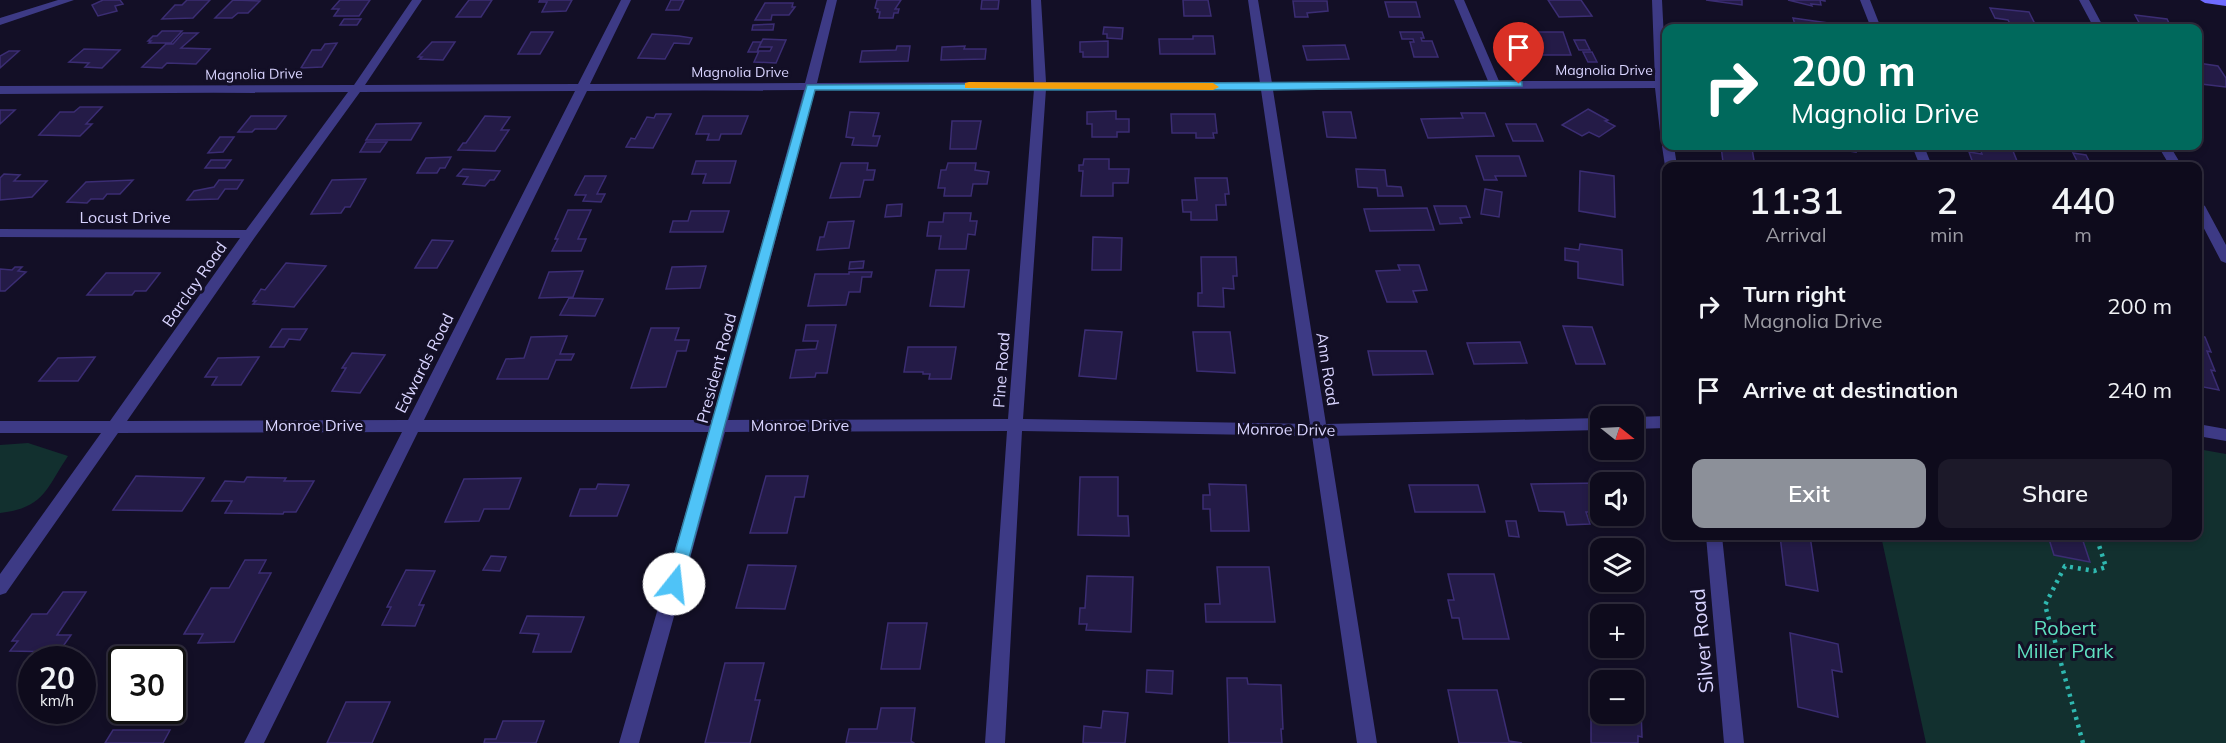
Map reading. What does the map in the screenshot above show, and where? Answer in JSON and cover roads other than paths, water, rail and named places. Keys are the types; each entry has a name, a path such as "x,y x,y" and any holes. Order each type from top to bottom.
{"main road":[{"path":"2205,0 2226,3"}],"street":[{"path":"0,22 69,0"},
{"name":"Barclay Road","path":"0,588 250,234 358,87 417,0"},
{"name":"Edwards Road","path":"254,743 626,0"},
{"name":"President Road","path":"629,743 719,425 811,87 832,0"},
{"name":"Pine Road","path":"995,743 1040,85 1036,0"},
{"name":"Ann Road","path":"1253,0 1367,743"},
{"path":"1460,0 1495,84"},
{"path":"1656,0 1662,101"},
{"path":"1865,0 1874,24"},
{"path":"2084,0 2098,24"},
{"name":"Magnolia Drive","path":"0,90 358,87 1660,85"},
{"path":"2202,213 2224,251"},
{"name":"Locust Drive","path":"0,233 250,234"},
{"path":"1644,423 1662,422"},
{"name":"Monroe Drive","path":"0,427 414,424 1015,425 1320,430 1590,424"},
{"path":"2202,431 2226,435"},
{"name":"Silver Road","path":"1714,540 1734,743"}],"park label":[{"name":"Robert Miller Park","path":"2065,640"}]}
